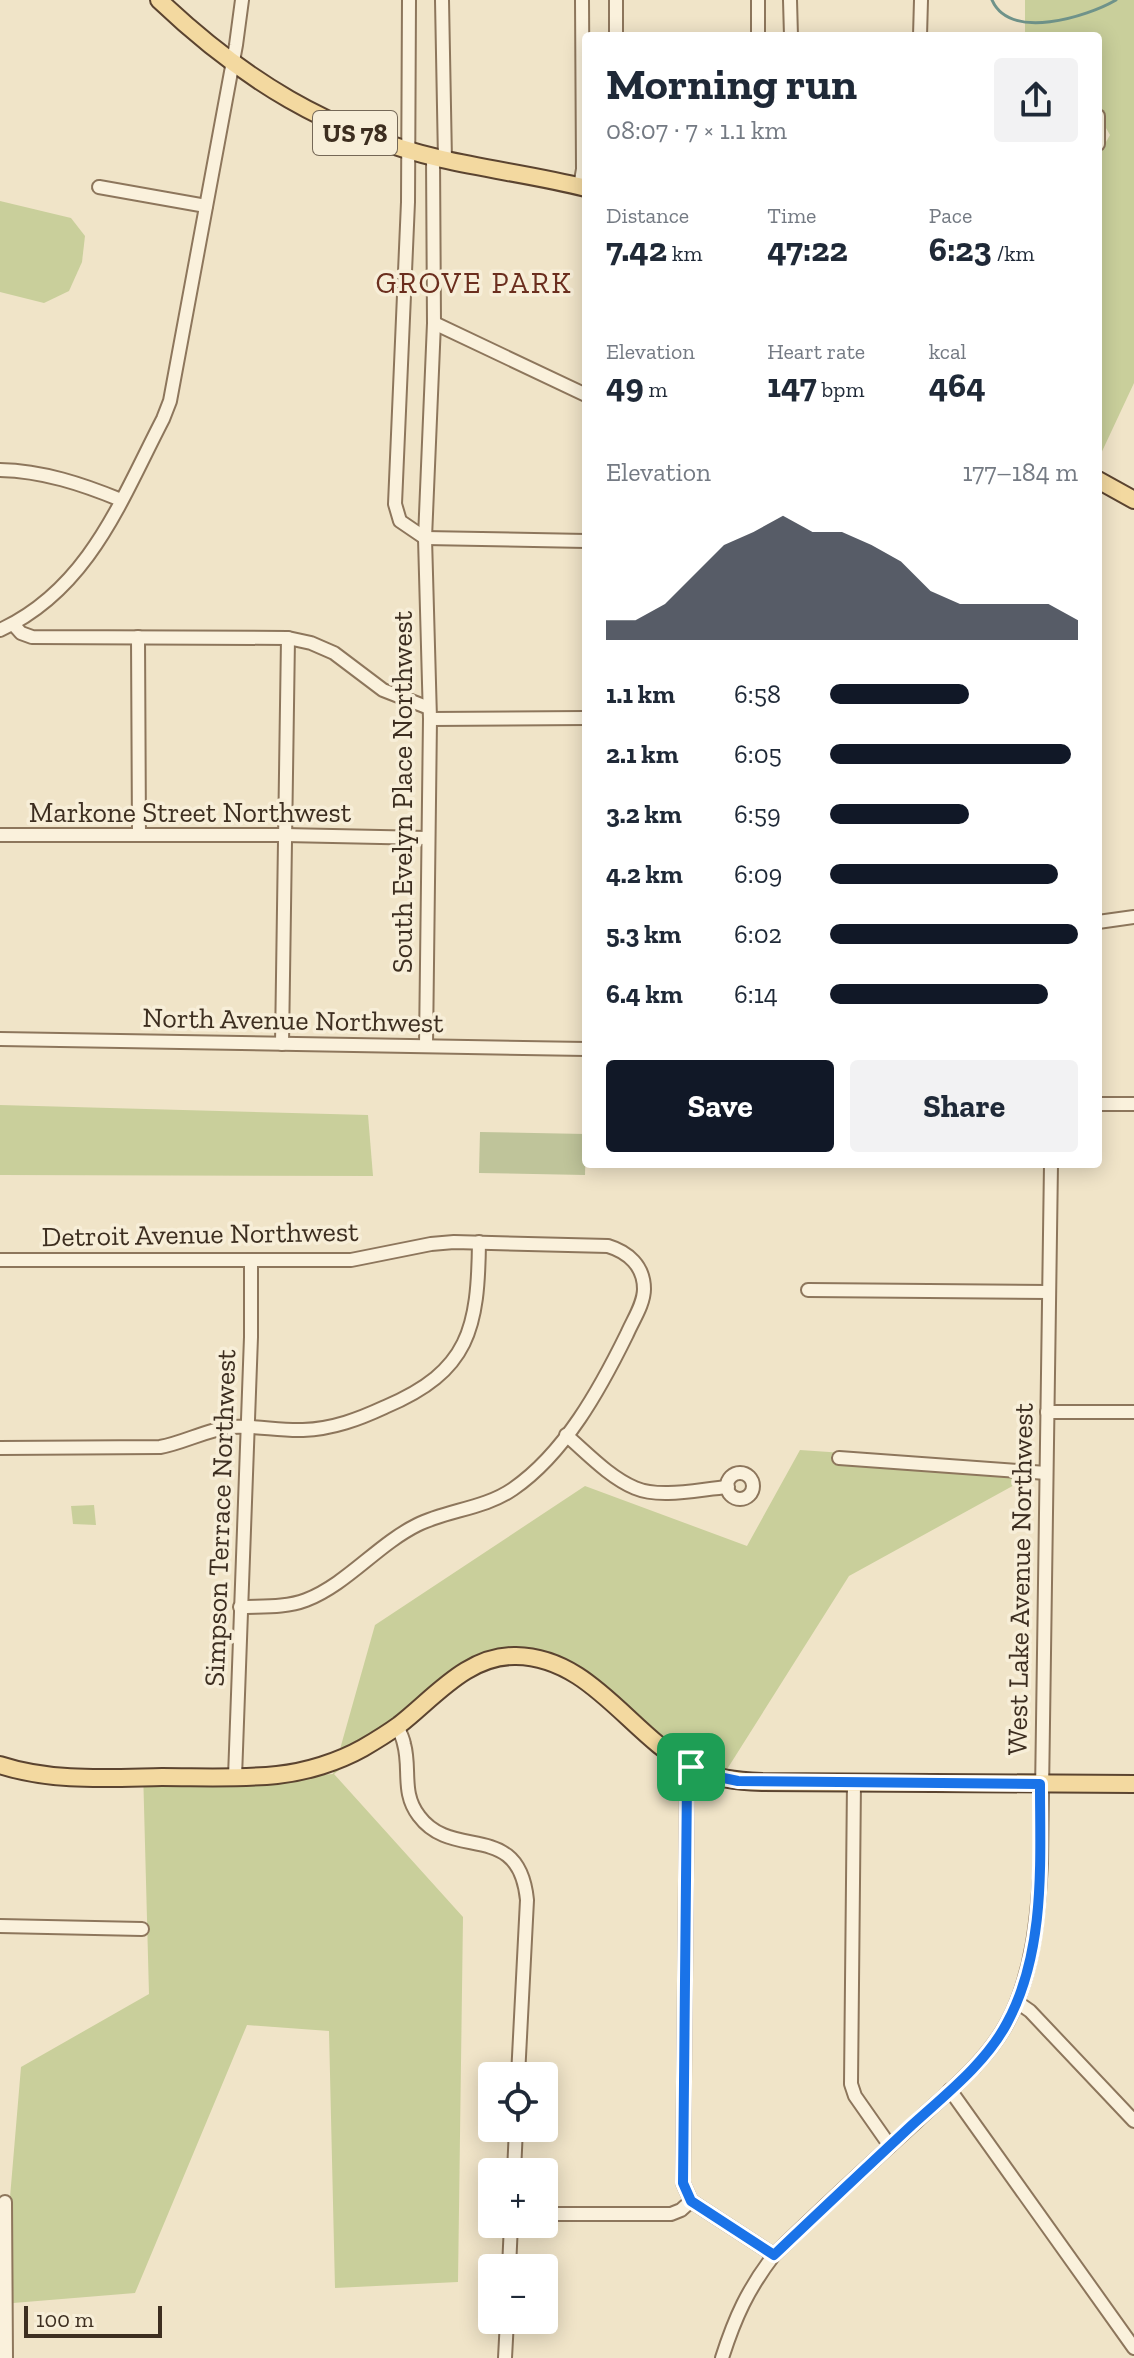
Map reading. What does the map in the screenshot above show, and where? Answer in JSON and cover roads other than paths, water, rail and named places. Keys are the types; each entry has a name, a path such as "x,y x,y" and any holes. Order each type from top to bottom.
{"main road":[{"name":"US 78","path":"159,0 232,64 272,91 360,135 439,159 582,187"},
{"path":"1102,482 1134,500"},
{"path":"0,1765 46,1776 279,1775 321,1766 361,1749 397,1726 469,1669 498,1658 527,1657 549,1663 587,1683 668,1752 691,1767 714,1776 738,1781 1134,1784"}],"street":[{"path":"0,630 46,602 76,575 98,545 170,401 242,0"},
{"path":"409,0 408,151 395,504 400,521 425,538 582,541"},
{"name":"South Evelyn Place Northwest","path":"426,1046 430,713 425,538 442,0"},
{"path":"582,0 582,32"},
{"path":"616,0 616,32"},
{"path":"758,0 758,32"},
{"path":"790,0 791,32"},
{"path":"920,32 921,0"},
{"path":"99,187 206,206"},
{"path":"434,323 582,393"},
{"path":"0,470 26,471 77,482 121,500"},
{"path":"13,624 21,633 32,637 288,638 334,653 383,690 430,713 582,718"},
{"path":"138,637 139,835"},
{"path":"282,1044 288,638"},
{"name":"Markone Street Northwest","path":"0,835 428,838"},
{"path":"1102,921 1134,917"},
{"name":"North Avenue Northwest","path":"0,1039 582,1049"},
{"path":"1102,1104 1134,1104"},
{"name":"West Lake Avenue Northwest","path":"722,2358 737,2313 753,2282 774,2255 950,2090 995,2041 1017,2002 1030,1956 1038,1905 1051,1168"},
{"path":"0,1448 160,1447 178,1444 215,1430 303,1430 337,1426 408,1398 433,1381 457,1356 473,1323 478,1294 479,1242"},
{"name":"Detroit Avenue Northwest","path":"0,1260 351,1260 431,1244 479,1242 608,1246 627,1254 640,1271 644,1289 640,1307 599,1391 535,1471 512,1490 488,1502 414,1527 322,1593 284,1606 240,1607"},
{"name":"Simpson Terrace Northwest","path":"235,1777 251,1260"},
{"path":"808,1290 1049,1292"},
{"path":"1047,1412 1134,1412"},
{"path":"566,1435 618,1479 636,1489 668,1491 728,1487"},
{"path":"839,1458 1046,1473"},
{"path":"397,1726 405,1745 408,1794 420,1818 445,1836 500,1850 517,1866 525,1884 519,2062"},
{"path":"691,1767 687,1780 683,2183 691,2201 774,2255"},
{"path":"854,1782 851,2084 855,2096 890,2146"},
{"path":"0,1926 142,1929"},
{"path":"1017,2002 1030,2011 1134,2121"},
{"path":"950,2090 1134,2348"},
{"path":"558,2214 671,2214 691,2201"},
{"path":"5,2202 3,2317 6,2358"},
{"path":"505,2358 506,2334"}],"waterway":[{"path":"992,0 1001,12 1015,20 1031,22 1069,18 1116,0"}],"district":[{"name":"GROVE PARK","path":"474,283"}]}
